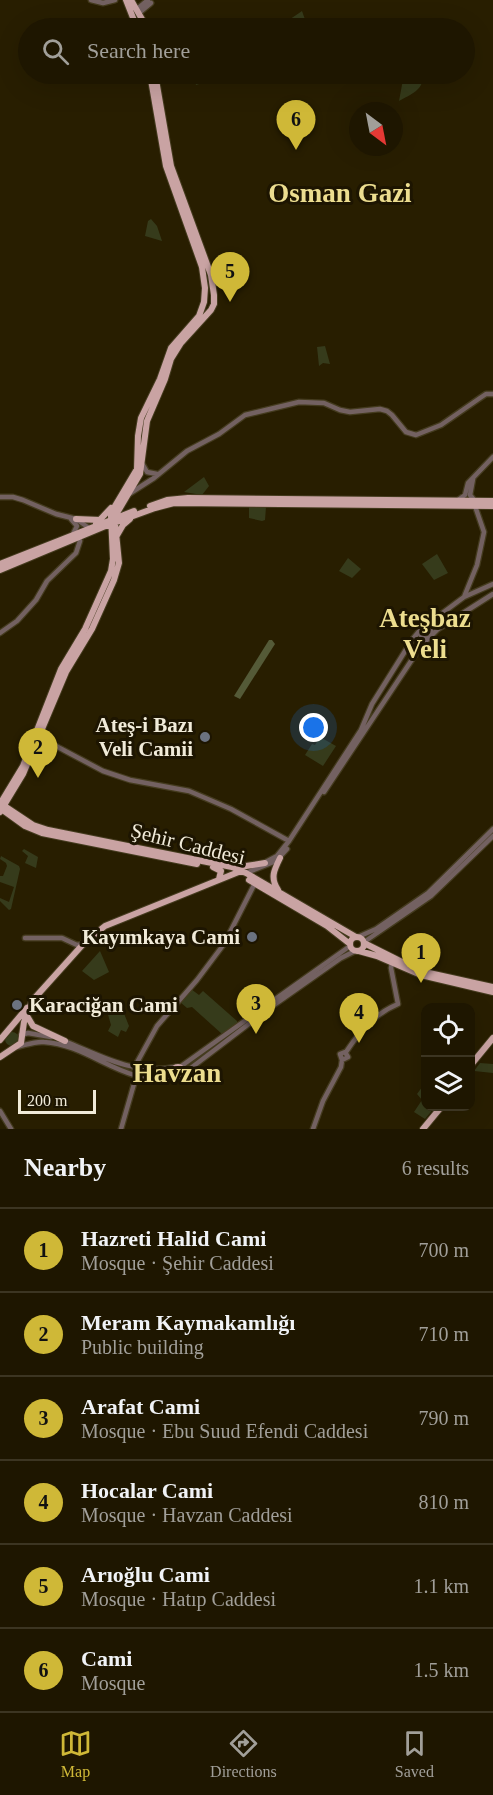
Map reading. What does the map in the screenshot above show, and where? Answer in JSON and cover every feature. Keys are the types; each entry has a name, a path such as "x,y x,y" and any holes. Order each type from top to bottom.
{"main road":[{"path":"126,0 134,18"},
{"path":"132,0 141,18"},
{"path":"134,18 138,11"},
{"path":"135,479 141,418 160,379 171,348 199,316 205,288 200,261 166,166 152,84"},
{"path":"1,808 23,766 61,669 85,629 111,571 113,521 122,500 143,465 147,421 171,359 181,343 211,310 214,301 207,264 171,166 157,84"},
{"path":"205,288 209,291 213,287"},
{"path":"204,301 209,298 214,301"},
{"path":"204,301 211,310"},
{"path":"0,570 92,529 163,501 188,498 456,501 493,506"},
{"path":"122,500 124,510 132,514"},
{"path":"92,529 122,500"},
{"path":"114,539 132,514 167,504 189,502 475,503 493,501"},
{"path":"72,519 100,520"},
{"path":"0,564 92,529 106,532 114,539 119,563 114,580 92,629 66,672 34,752 12,795 1,808"},
{"path":"12,795 11,804 16,816"},
{"name":"Şehir Caddesi","path":"1,808 16,816 26,826 42,833 214,865 241,873 420,971 493,987"},
{"path":"280,858 273,871 273,878 280,893"},
{"path":"214,865 246,866 265,863"},
{"path":"214,865 222,874 219,880"},
{"path":"208,885 241,873"},
{"path":"16,1048 6,1046 4,1035 76,951 105,926 241,873"},
{"name":"Şehir Caddesi","path":"241,873 327,926 354,948 421,975 493,992"},
{"path":"354,948 360,940"},
{"path":"354,948 363,948 360,940"},
{"path":"0,1057 22,1042 21,1035 32,1001"},
{"path":"27,1012 28,1020 33,1026 65,1041"},
{"path":"4,1035 16,1030 21,1035"},
{"path":"475,1061 493,1038"},
{"path":"475,1066 493,1043"},
{"path":"176,1077 173,1071 180,1070"},
{"path":"418,1129 434,1111"},
{"path":"423,1129 439,1111"}],"street":[{"path":"91,0 103,3 115,0"},
{"path":"138,11 150,2"},
{"path":"122,500 187,451 219,434 245,415 294,403 324,404 350,412 380,409 387,411 406,432 416,435 441,425 486,394 493,394"},
{"path":"456,501 465,495 468,483 493,457"},
{"path":"143,465 149,474 160,473"},
{"path":"464,597 479,557 484,532 470,493 474,476"},
{"path":"0,497 13,497 92,529"},
{"path":"72,519 77,526 73,535"},
{"path":"0,633 17,621 36,600 47,581 76,553 80,541"},
{"path":"241,873 277,856 289,841 361,730 372,704 408,644 421,629 464,597 493,584"},
{"path":"465,611 491,594 487,586"},
{"path":"241,873 272,864 280,858 414,656 430,636 438,628 493,594"},
{"path":"42,730 44,736 54,745 115,776 189,791 231,809 289,841"},
{"path":"34,752 43,744 54,745"},
{"path":"360,940 428,893 493,829"},
{"path":"360,940 431,897 493,836"},
{"path":"134,1068 162,1020 197,980 224,944 255,883"},
{"path":"76,951 60,939 25,939 62,938 77,945 83,944"},
{"path":"21,1035 42,1034 134,1068 180,1070 354,948"},
{"path":"313,1129 342,1060 348,1058 346,1052 368,1023 384,1010 398,1004 392,963"},
{"path":"16,1048 41,1041 67,1046 136,1077 176,1077"},
{"path":"122,1129 136,1077"},
{"path":"0,1111 11,1129"}],"green space":[{"path":"302,11 304,18 292,18"},
{"path":"402,84 422,84 416,91 399,101"},
{"path":"151,219 157,226 162,241 145,236 148,221"},
{"path":"325,346 330,364 323,363 319,366 317,347"},
{"path":"204,477 209,486 202,495 184,492"},
{"path":"249,507 266,507 265,520 249,518"},
{"path":"437,554 448,573 434,580 422,564"},
{"path":"348,558 361,569 352,578 339,571"},
{"path":"269,640 275,644 240,699 234,696"},
{"path":"320,737 336,746 323,766 305,755"},
{"path":"24,849 38,857 36,868 25,863 28,856 22,851"},
{"path":"1,856 19,866 20,869 9,910 0,898 9,902 14,887 0,882 0,876 3,876 7,866 0,859"},
{"path":"162,930 164,939 185,933 186,938 167,944 167,948 163,949 158,931"},
{"path":"100,951 109,972 94,980 82,971"},
{"path":"191,989 199,995 203,991 237,1023 222,1034 192,1007 187,1008 180,1002"},
{"path":"121,1006 129,1026 126,1032 121,1030 118,1037 108,1031 111,1025 107,1011"},
{"path":"12,1032 17,1034 19,1039 17,1044 12,1046 7,1044 5,1039 7,1034"},
{"path":"480,1063 493,1064 493,1073 475,1070"},
{"path":"421,1102 421,1111 432,1111 425,1119 414,1112"}],"place":[{"name":"Cami","path":"296,150"},
{"name":"Arıoğlu Cami","path":"230,302"},
{"name":"Ateş-i Bazı Veli Camii","path":"205,737"},
{"name":"Meram Kaymakamlığı","path":"38,778"},
{"name":"Kayımkaya Cami","path":"252,937"},
{"name":"Hazreti Halid Cami","path":"421,983"},
{"name":"Karaciğan Cami","path":"17,1005"},
{"name":"Arafat Cami","path":"256,1034"},
{"name":"Hocalar Cami","path":"359,1043"}],"district":[{"name":"Osman Gazi","path":"340,193"},
{"name":"Ateşbaz Veli","path":"425,634"},
{"name":"Havzan","path":"177,1073"}]}
